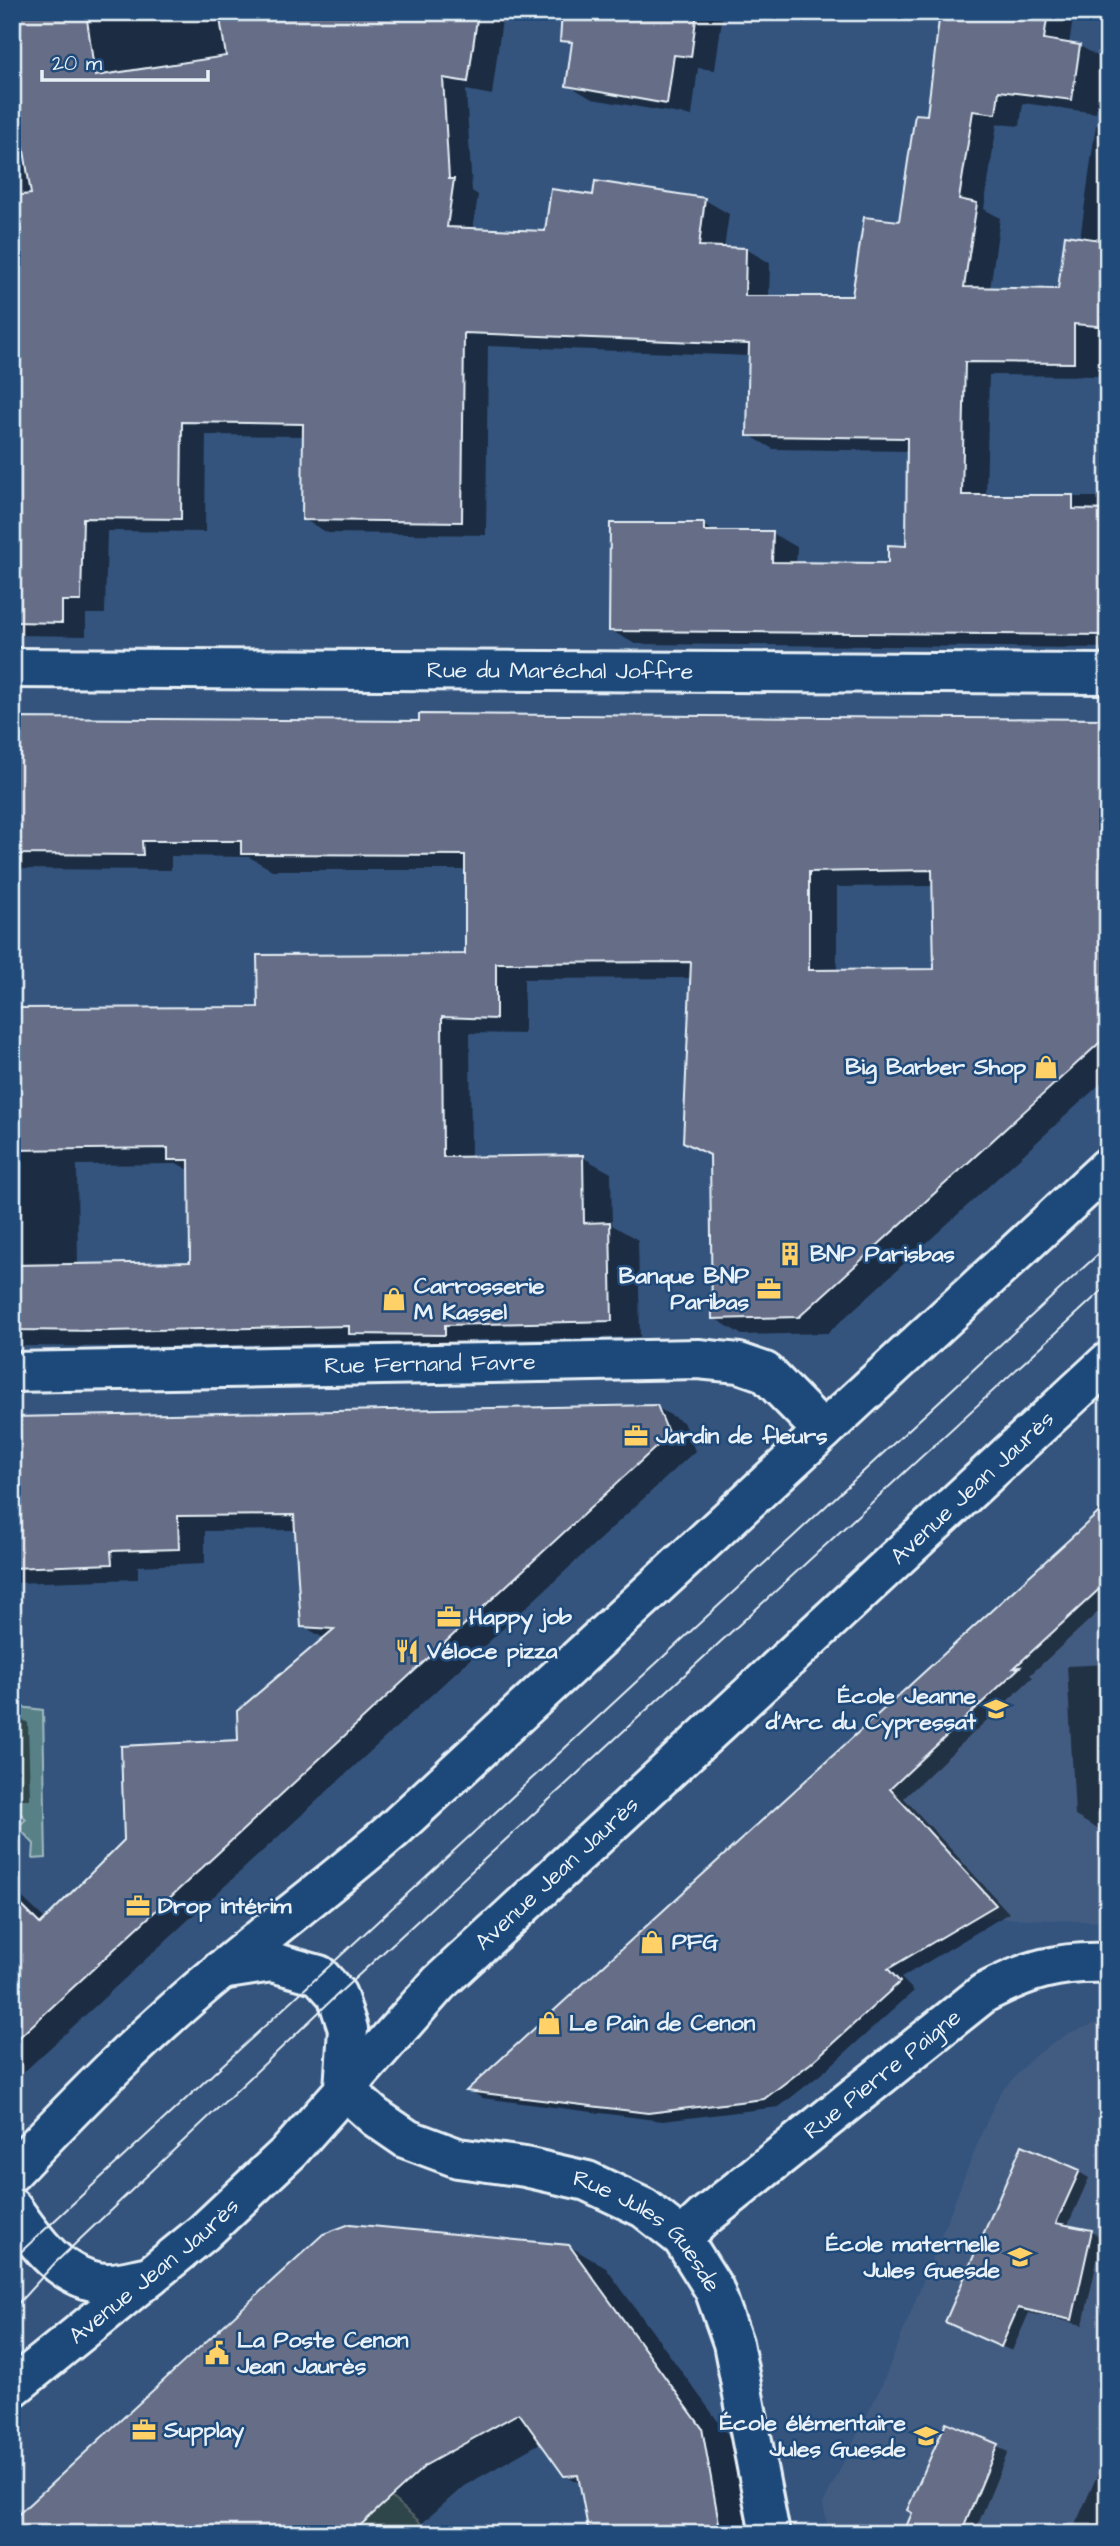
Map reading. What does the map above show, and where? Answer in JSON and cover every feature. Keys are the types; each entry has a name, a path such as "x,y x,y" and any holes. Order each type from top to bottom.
{"street":[{"name":"Rue du Maréchal Joffre","path":"12,668 1108,674"},
{"path":"12,2172 89,2090 221,1970 340,1876 391,1831 1108,1167"},
{"name":"Rue Fernand Favre","path":"12,1372 698,1359 739,1363 765,1372 823,1431"},
{"name":"Avenue Jean Jaurès","path":"12,2388 203,2233 290,2151 439,1983 1108,1362"},
{"name":"Rue Pierre Paigne","path":"682,2238 704,2217 984,1993 1008,1980 1044,1968 1075,1961 1108,1963"},
{"path":"221,1970 272,1962 319,1975 337,1995 348,2029 344,2089"},
{"name":"Rue Jules Guesde","path":"344,2089 375,2117 407,2139 458,2158 526,2167 587,2181 644,2208 682,2238 714,2289 733,2343 770,2534"},
{"path":"12,2208 55,2263 78,2277 107,2283 149,2276"}],"shaded area":[{"name":"École Jeanne d'Arc du Cypressat","path":"1108,1504 1108,1922 976,1917 917,1952 779,1805"},
{"name":"École maternelle Jules Guesde","path":"1108,2019 1108,2534 829,2534 823,2504 882,2385 1000,2093 1033,2057 1069,2033"}],"green space":[{"path":"12,1706 43,1710 46,1858 33,1859 34,1844 18,1827 26,1819 12,1805"},
{"path":"346,2459 420,2522 420,2534 260,2534"}],"building":[{"path":"12,12 86,12 95,76 226,56 219,12 478,12 468,82 443,78 449,179 454,179 447,227 545,231 551,189 593,195 595,181 705,198 699,246 746,248 745,296 852,296 864,217 899,221 915,114 927,115 940,12 1048,12 1044,39 1080,45 1072,100 999,91 996,114 973,111 959,199 977,203 964,287 1058,289 1065,235 1108,241 1108,327 1074,324 1074,363 965,362 962,495 1073,495 1073,509 1108,510 1108,635 609,631 610,523 704,523 704,531 773,531 772,562 888,563 888,545 906,546 907,438 747,436 749,344 464,333 462,522 302,520 303,424 182,422 181,519 83,518 81,601 62,601 62,623 12,622 12,196 31,194 12,75"},
{"path":"562,12 697,12 691,57 674,55 667,104 566,86 572,42 560,41"},
{"path":"419,714 1108,719 1108,1035 799,1317 712,1319 710,1155 683,1142 691,962 496,963 496,1019 442,1017 443,1157 583,1155 584,1223 610,1222 612,1321 445,1325 445,1335 349,1334 349,1326 106,1331 12,1330 12,1265 190,1262 189,1160 168,1160 168,1148 12,1150 12,1008 258,1007 257,955 465,954 465,855 241,854 241,841 142,841 143,855 12,854 12,718 419,721","holes":["932,870 934,969 809,970 809,872"]},
{"path":"657,1405 669,1435 12,2044 12,1896 40,1924 124,1840 121,1746 238,1740 237,1711 334,1629 301,1627 294,1515 178,1516 179,1549 111,1551 112,1564 12,1568 12,1417"},
{"path":"1108,1504 1108,1581 890,1789 996,1905 888,1969 900,1982 811,2063 764,2099 648,2113 466,2091"},
{"path":"1022,2145 1080,2170 1056,2223 1092,2230 1072,2320 1018,2308 1001,2347 945,2322"},
{"path":"350,2224 569,2245 702,2428 721,2534 589,2534 578,2475 564,2476 519,2413 426,2465 351,2534 12,2534 12,2520 323,2234"},
{"path":"946,2422 998,2444 961,2534 903,2534 912,2513 907,2510"}],"tram line":[{"path":"12,2260 1108,1245"},
{"path":"12,2310 55,2263 337,1995 1108,1285"}],"place":[{"name":"Big Barber Shop","path":"1046,1067"},
{"name":"BNP Parisbas","path":"790,1254"},
{"name":"Banque BNP Paribas","path":"769,1289"},
{"name":"Carrosserie M Kassel","path":"394,1299"},
{"name":"Jardin de fleurs","path":"636,1436"},
{"name":"Happy job","path":"449,1617"},
{"name":"Véloce pizza","path":"407,1651"},
{"name":"École Jeanne d'Arc du Cypressat","path":"996,1709"},
{"name":"Drop intérim","path":"138,1906"},
{"name":"PFG","path":"652,1942"},
{"name":"Le Pain de Cenon","path":"549,2023"},
{"name":"École maternelle Jules Guesde","path":"1020,2257"},
{"name":"La Poste Cenon Jean Jaurès","path":"217,2353"},
{"name":"Supplay","path":"144,2430"},
{"name":"École élémentaire Jules Guesde","path":"926,2436"}]}
